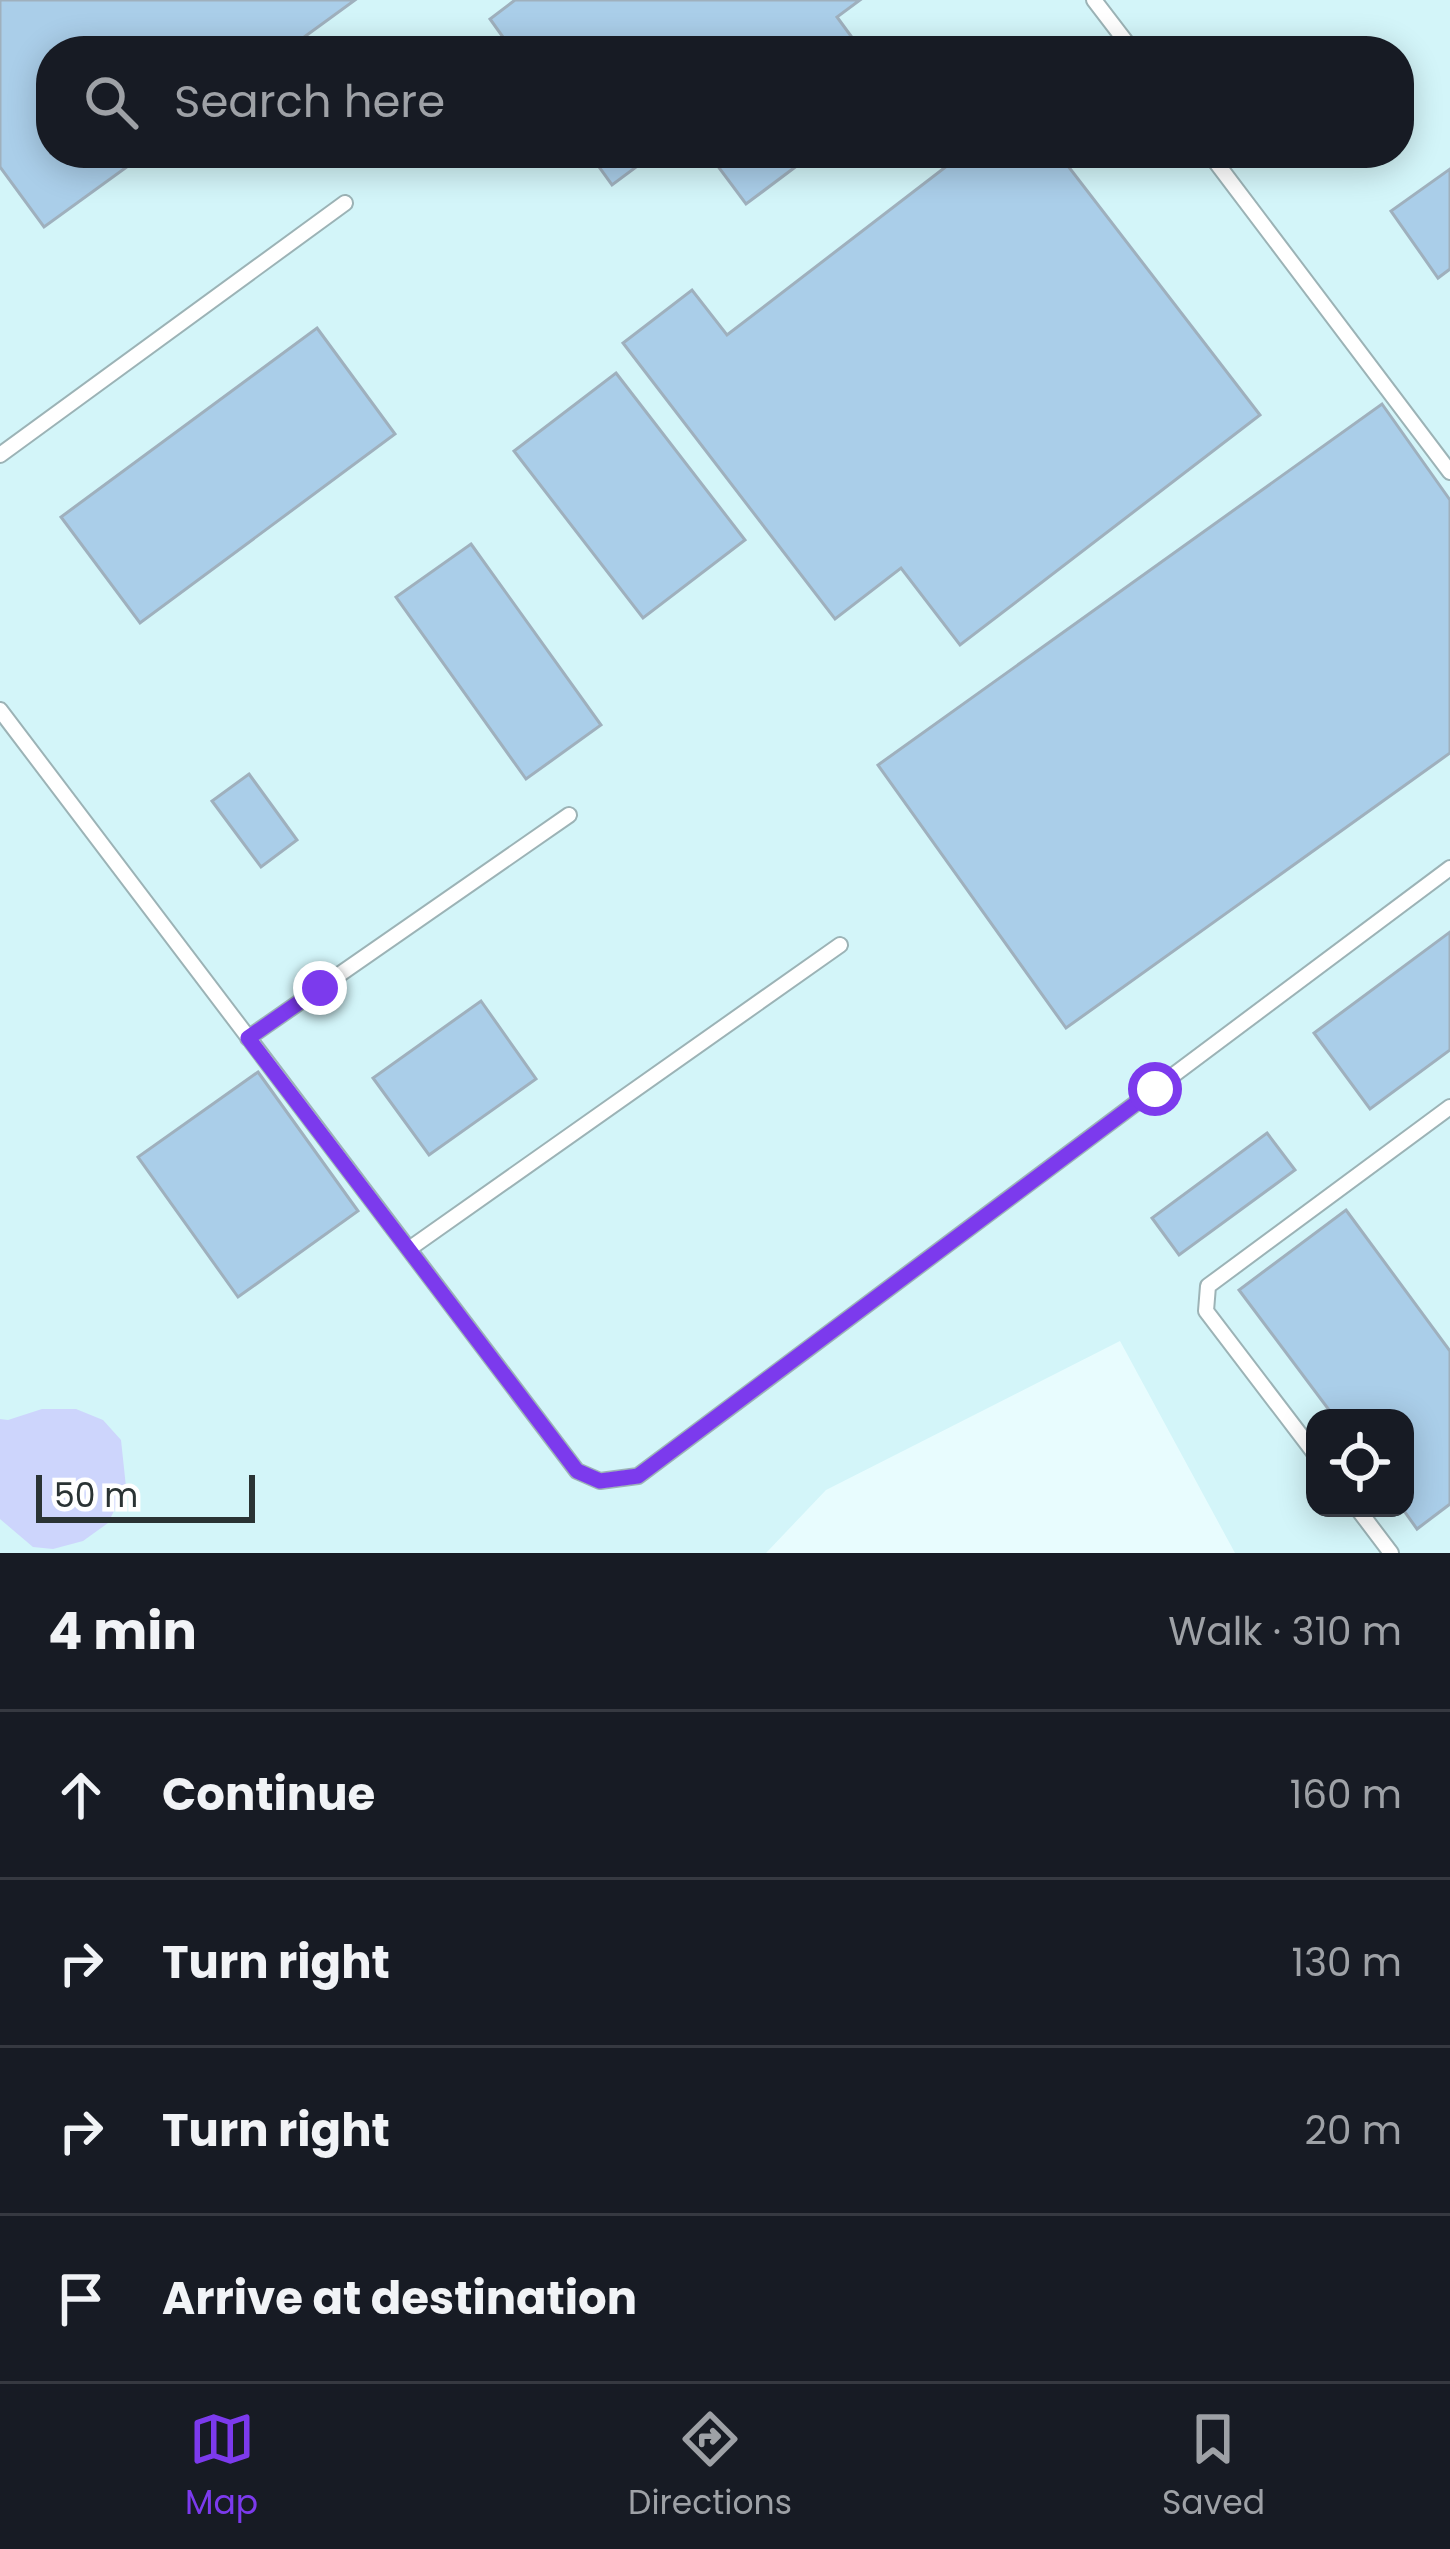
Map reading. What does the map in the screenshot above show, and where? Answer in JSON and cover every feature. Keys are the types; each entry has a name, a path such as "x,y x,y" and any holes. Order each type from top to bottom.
{"lane":[{"path":"1094,0 1121,36"},
{"path":"1221,168 1450,472"},
{"path":"0,455 345,203"},
{"path":"0,710 577,1471 600,1481 638,1476 1450,868"},
{"path":"248,1038 569,815"},
{"path":"409,1249 840,945"},
{"path":"1306,1442 1206,1311 1208,1286 1450,1107"},
{"path":"1364,1517 1391,1553"}],"shaded area":[{"path":"0,0 1450,0 1450,1553 1235,1553 1120,1341 826,1490 766,1553 0,1553"}],"water":[{"path":"42,1409 76,1409 103,1420 121,1440 126,1487 108,1523 83,1541 53,1549 33,1547 0,1519 0,1419"}],"building":[{"path":"0,0 355,0 306,36 36,36 36,168 125,168 44,227 0,167"},
{"path":"515,0 860,0 837,17 851,36 502,36 490,19"},
{"path":"600,168 635,168 612,185"},
{"path":"719,168 794,168 746,204"},
{"path":"944,168 1070,168 1260,415 960,645 901,568 835,619 623,343 692,290 727,335"},
{"path":"1450,169 1450,269 1438,278 1391,211"},
{"path":"317,328 395,434 140,623 61,517"},
{"path":"616,373 745,540 643,618 514,451"},
{"path":"1382,404 1450,500 1450,753 1066,1028 878,765"},
{"path":"471,544 601,725 526,779 396,597"},
{"path":"249,774 297,840 261,867 212,801"},
{"path":"1450,932 1450,1050 1370,1109 1314,1033"},
{"path":"481,1001 536,1079 429,1155 373,1078"},
{"path":"258,1072 358,1211 238,1297 138,1157"},
{"path":"1267,1133 1295,1170 1179,1255 1152,1218"},
{"path":"1346,1210 1450,1351 1450,1504 1417,1529 1408,1517 1414,1517 1414,1409 1328,1409 1239,1290"}],"route":[{"path":"320,988 248,1038 577,1471 600,1481 638,1476 1155,1089"}]}
